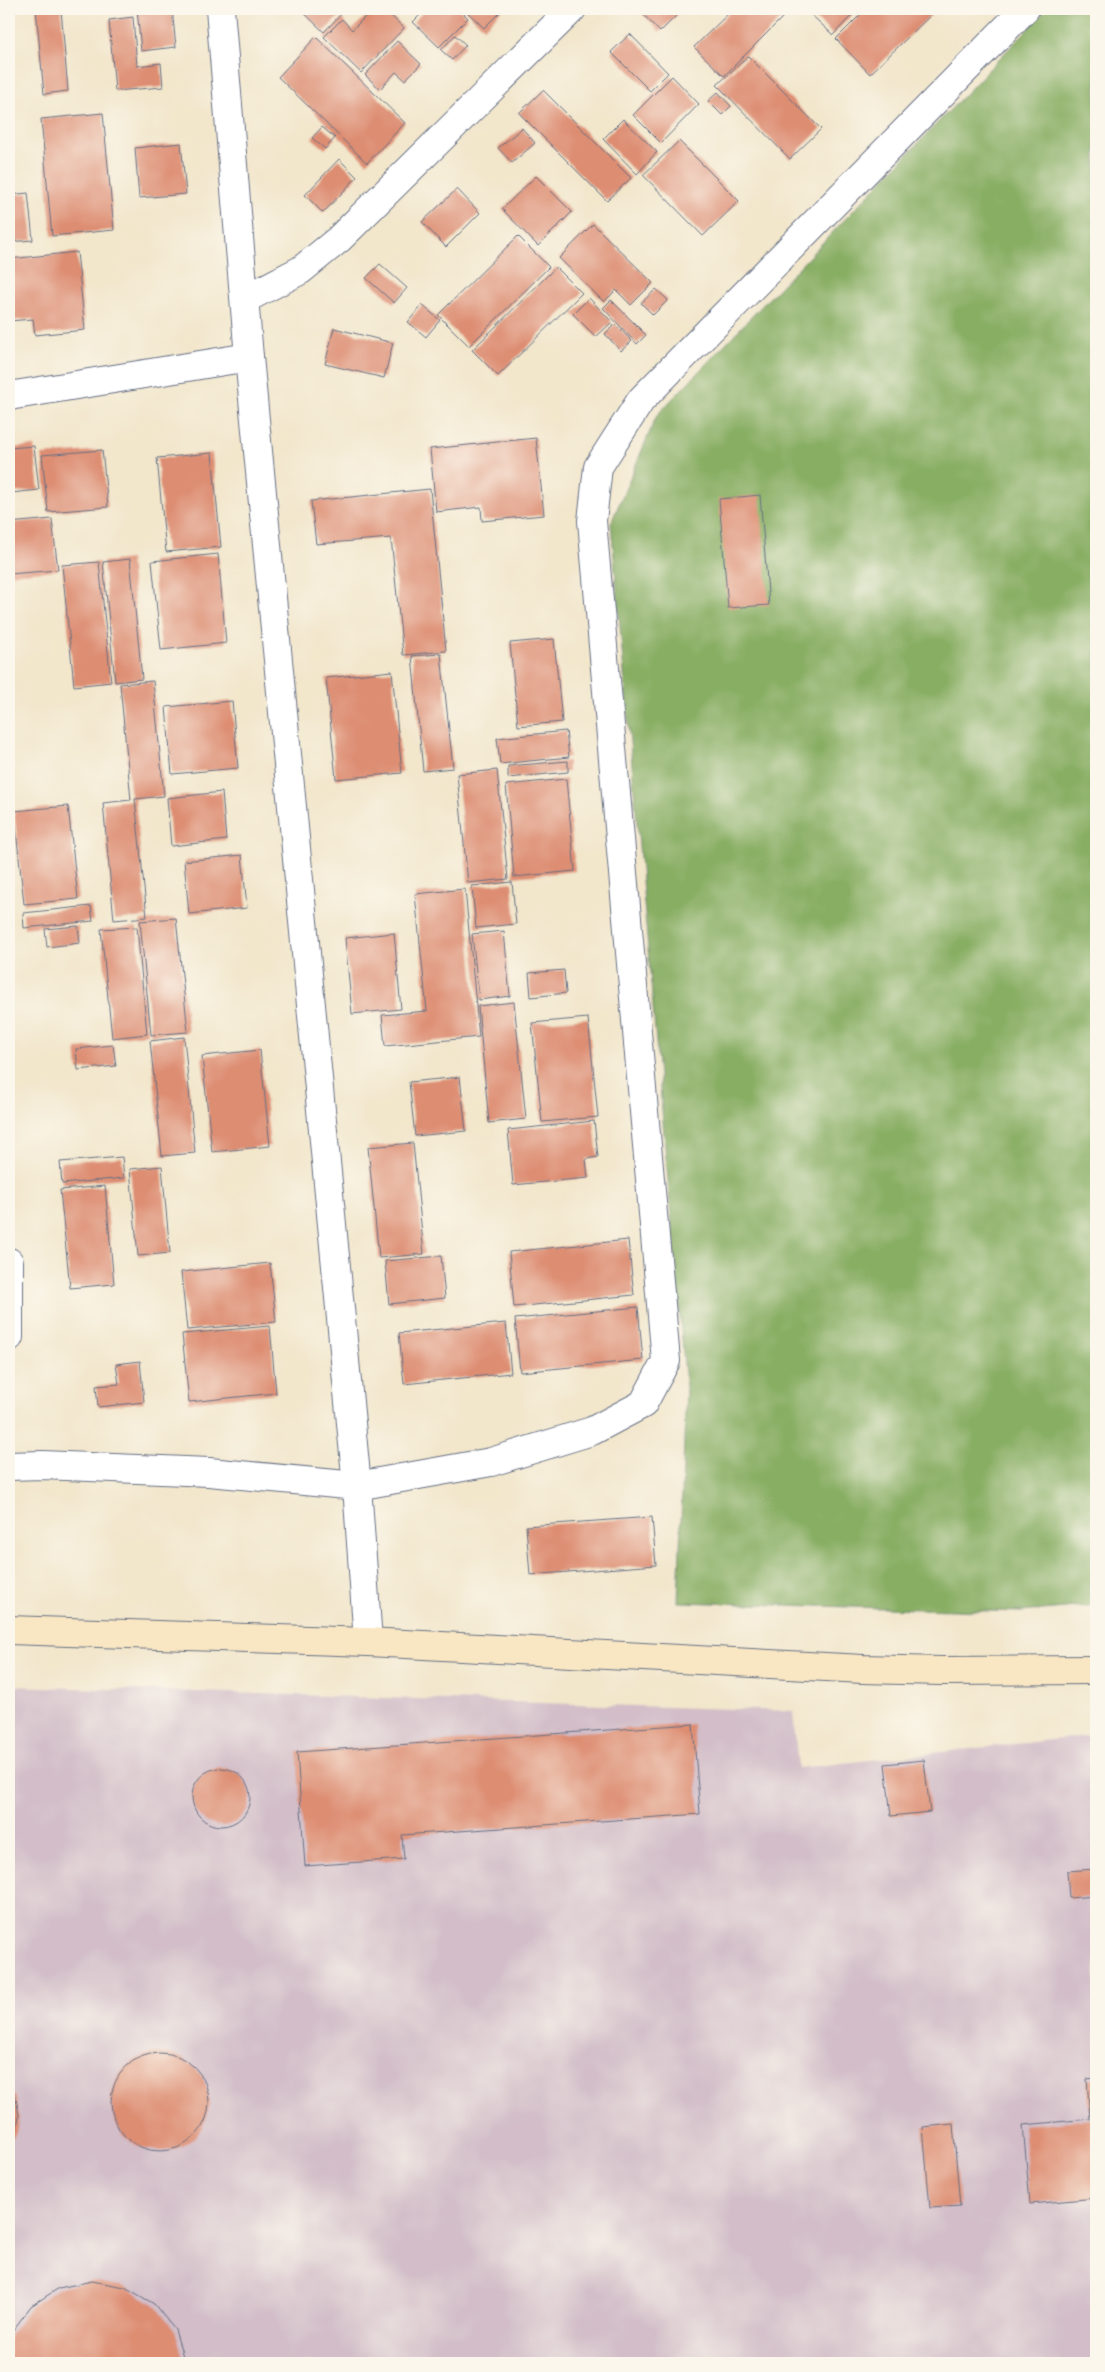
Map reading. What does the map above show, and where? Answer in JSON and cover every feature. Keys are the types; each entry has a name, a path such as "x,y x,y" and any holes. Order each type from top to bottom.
{"street":[{"path":"220,9 249,357 357,1486 368,1642"},
{"path":"245,299 301,270 339,239 572,9"},
{"path":"9,1466 42,1465 209,1472 357,1486 491,1462 592,1432 643,1404 666,1361 592,521 598,467 641,400 1025,9"},
{"path":"9,396 249,357"},
{"path":"9,1262 9,1337"},
{"path":"9,1630 368,1642 872,1669 941,1671 1096,1670"}],"shaded area":[{"path":"9,1686 793,1711 798,1768 1096,1735 1096,2363 9,2363"}],"green space":[{"path":"1047,9 1096,9 1096,1605 1022,1612 678,1602 686,1387 611,523 657,415"}],"building":[{"path":"36,9 61,9 68,91 44,94"},
{"path":"137,9 172,9 176,47 141,51"},
{"path":"300,9 346,9 324,32"},
{"path":"373,9 384,9 404,28 361,73 324,37 342,19 352,30"},
{"path":"426,9 459,9 468,18 439,47 413,22"},
{"path":"464,9 503,9 484,28"},
{"path":"638,9 683,9 660,32"},
{"path":"733,9 791,9 724,76 694,47"},
{"path":"805,9 856,9 857,10 833,35"},
{"path":"866,9 936,10 870,74 836,39"},
{"path":"133,17 137,66 161,63 163,87 115,91 109,20"},
{"path":"630,34 668,73 650,91 611,52"},
{"path":"455,35 466,45 452,60 441,50"},
{"path":"316,37 405,123 367,163 278,77"},
{"path":"397,41 421,64 405,80 396,72 380,89 365,75"},
{"path":"748,56 821,129 790,159 717,85"},
{"path":"672,76 699,104 661,143 633,115"},
{"path":"543,90 631,178 607,201 519,113"},
{"path":"718,92 731,106 722,115 708,101"},
{"path":"103,113 114,230 52,236 41,119"},
{"path":"623,119 657,152 637,174 603,139"},
{"path":"322,127 335,138 325,149 312,138"},
{"path":"522,128 535,143 512,163 498,148"},
{"path":"679,141 739,201 703,236 643,175"},
{"path":"181,143 186,194 139,198 135,148"},
{"path":"339,159 357,177 323,213 305,195"},
{"path":"536,176 572,212 538,246 502,209"},
{"path":"457,189 480,213 446,247 422,222"},
{"path":"28,193 33,240 9,242 9,195"},
{"path":"593,224 653,283 631,305 616,290 604,302 559,258"},
{"path":"518,236 549,267 469,346 438,315"},
{"path":"77,252 85,330 35,335 33,319 9,321 9,259"},
{"path":"380,264 407,288 394,303 366,278"},
{"path":"556,267 582,293 498,376 472,350"},
{"path":"656,289 668,300 653,315 641,303"},
{"path":"589,298 612,322 596,337 573,314"},
{"path":"611,300 646,335 637,344 603,308"},
{"path":"422,305 440,320 426,337 408,322"},
{"path":"615,324 632,341 621,351 605,334"},
{"path":"334,328 393,343 384,378 325,364"},
{"path":"536,438 544,515 482,521 481,507 436,512 430,449"},
{"path":"34,446 39,490 11,493 9,448"},
{"path":"102,450 108,507 48,512 42,455"},
{"path":"212,453 221,547 166,552 157,458"},
{"path":"430,489 446,651 403,655 391,538 316,544 311,501"},
{"path":"760,495 769,605 728,608 719,499"},
{"path":"52,519 58,570 9,574 9,523"},
{"path":"218,554 226,643 161,650 152,561"},
{"path":"130,559 142,679 115,682 103,562"},
{"path":"99,562 111,682 74,686 62,565"},
{"path":"554,639 562,722 518,726 510,643"},
{"path":"441,654 453,768 423,771 412,656"},
{"path":"392,671 402,773 336,779 326,678"},
{"path":"153,681 164,796 135,799 147,917 114,920 103,803 131,800 120,684"},
{"path":"232,701 238,768 172,774 166,707"},
{"path":"566,731 569,757 500,764 497,738"},
{"path":"568,761 568,772 508,778 508,766"},
{"path":"497,770 508,879 468,883 457,774"},
{"path":"566,779 575,871 514,877 506,785"},
{"path":"222,792 226,840 171,846 167,798"},
{"path":"68,806 78,899 24,904 14,811"},
{"path":"242,855 247,908 189,914 184,861"},
{"path":"512,882 516,924 476,928 472,886"},
{"path":"465,889 479,1037 385,1046 382,1015 427,1011 415,894"},
{"path":"91,906 93,921 24,928 23,913"},
{"path":"176,918 188,1032 151,1035 140,921"},
{"path":"78,926 80,943 47,947 45,929"},
{"path":"137,927 147,1034 112,1038 101,929"},
{"path":"504,931 510,996 479,1000 472,934"},
{"path":"394,933 401,1009 352,1014 345,938"},
{"path":"564,970 566,993 531,997 529,973"},
{"path":"514,1002 526,1119 489,1123 478,1006"},
{"path":"588,1018 598,1117 542,1122 532,1023"},
{"path":"184,1037 195,1153 162,1156 150,1041"},
{"path":"113,1045 116,1066 78,1070 76,1049"},
{"path":"260,1050 270,1146 212,1152 202,1056"},
{"path":"460,1077 466,1131 415,1136 409,1082"},
{"path":"594,1121 598,1157 586,1159 588,1178 513,1185 508,1130"},
{"path":"413,1143 424,1254 379,1258 368,1147"},
{"path":"122,1157 124,1178 62,1184 60,1162"},
{"path":"162,1166 170,1253 138,1256 130,1169"},
{"path":"105,1186 114,1284 70,1288 60,1190"},
{"path":"628,1240 634,1295 514,1307 509,1252"},
{"path":"441,1256 445,1298 389,1304 385,1261"},
{"path":"270,1263 276,1322 187,1330 181,1272"},
{"path":"638,1307 643,1360 520,1372 515,1319"},
{"path":"506,1323 511,1373 404,1384 399,1333"},
{"path":"270,1326 276,1393 189,1402 182,1334"},
{"path":"140,1361 144,1402 98,1407 96,1386 119,1384 116,1364"},
{"path":"652,1517 656,1565 530,1575 526,1526"},
{"path":"693,1724 700,1814 402,1835 404,1859 305,1866 297,1752"},
{"path":"924,1760 930,1812 891,1816 885,1764"},
{"path":"215,1768 227,1768 242,1776 250,1791 250,1803 242,1818 227,1826 215,1826 200,1818 192,1803 192,1791 200,1776"},
{"path":"1096,1869 1096,1896 1069,1898 1067,1871"},
{"path":"160,2053 179,2057 194,2068 205,2083 209,2102 205,2121 194,2136 179,2147 160,2151 141,2147 126,2136 115,2121 111,2102 115,2083 126,2068 141,2057"},
{"path":"1096,2078 1096,2198 1030,2204 1023,2125 1090,2119 1087,2079"},
{"path":"9,2088 16,2098 19,2116 16,2133 9,2144"},
{"path":"953,2124 960,2206 930,2208 923,2127"},
{"path":"92,2281 125,2287 154,2304 175,2330 185,2363 9,2363 11,2333 31,2306 59,2288"}]}
